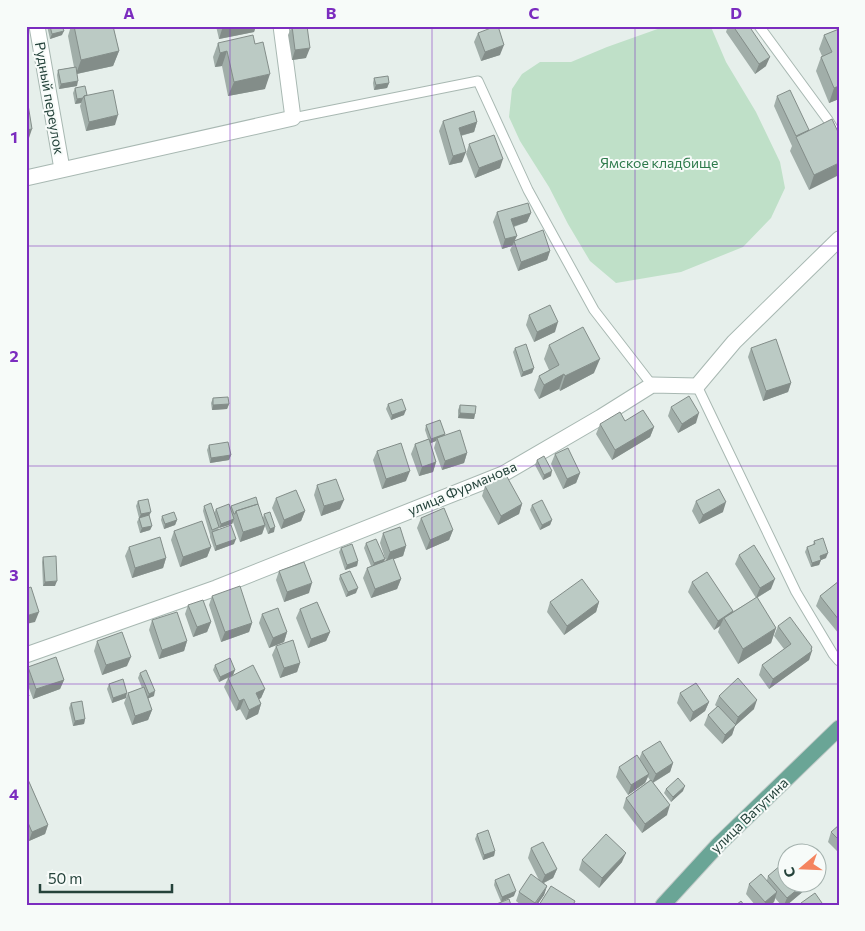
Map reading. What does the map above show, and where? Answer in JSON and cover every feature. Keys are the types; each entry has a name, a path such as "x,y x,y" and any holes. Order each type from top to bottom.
{"main road":[{"name":"улица Ватутина","path":"662,905 718,845 839,728"}],"street":[{"name":"Рудный переулок","path":"37,26 62,169"},
{"path":"26,178 293,118 281,26"},
{"path":"652,385 697,386 734,342 839,239"},
{"name":"улица Фурманова","path":"26,655 216,588 502,474 652,385"}],"lane":[{"path":"758,26 828,120 839,138"},
{"path":"293,118 478,81 528,190 594,310 652,385"},
{"path":"697,386 796,592 839,661"}],"green space":[{"name":"Ямское кладбище","path":"666,26 711,27 726,62 756,112 780,162 785,188 771,218 743,247 681,272 616,283 590,261 549,187 520,141 509,117 512,89 522,74 540,62 571,62"}],"building":[{"path":"50,26 62,26 64,31 52,34"},
{"path":"74,26 113,26 119,51 81,60"},
{"path":"292,26 307,26 310,48 295,50"},
{"path":"498,26 504,45 485,52 478,33"},
{"path":"733,26 749,26 770,57 759,64"},
{"path":"839,29 839,86 834,88 821,57 832,52 824,35"},
{"path":"253,35 255,44 263,42 270,74 234,82 227,51 220,53 218,43"},
{"path":"76,67 78,81 61,84 58,70"},
{"path":"388,76 389,83 376,85 374,78"},
{"path":"85,86 87,95 77,99 75,88"},
{"path":"113,90 118,115 89,122 84,96"},
{"path":"790,90 809,130 796,136 777,96"},
{"path":"26,92 32,129 26,130"},
{"path":"474,111 477,122 459,128 466,152 453,156 443,121"},
{"path":"832,119 839,134 839,163 814,175 796,137"},
{"path":"494,135 503,159 479,168 469,144"},
{"path":"528,203 531,213 511,219 517,236 505,239 497,212"},
{"path":"543,230 550,251 521,262 514,241"},
{"path":"550,305 558,322 537,332 529,315"},
{"path":"583,327 600,359 565,376 564,374 544,385 539,376 559,365 549,345"},
{"path":"776,339 791,383 766,391 751,348"},
{"path":"526,344 534,368 523,372 515,348"},
{"path":"689,396 699,413 682,424 671,407"},
{"path":"228,397 229,404 213,405 213,398"},
{"path":"402,399 406,410 392,415 388,404"},
{"path":"460,405 476,406 475,414 460,413"},
{"path":"643,410 654,427 615,450 600,424 620,412 625,421"},
{"path":"440,420 445,434 431,439 426,425"},
{"path":"460,430 467,453 445,461 437,438"},
{"path":"429,439 436,462 422,467 415,444"},
{"path":"228,442 231,455 211,458 209,445"},
{"path":"401,443 410,471 386,479 377,451"},
{"path":"568,448 580,473 567,479 555,454"},
{"path":"544,456 552,471 544,475 537,460"},
{"path":"506,475 522,504 501,516 485,486"},
{"path":"336,479 344,500 324,506 317,485"},
{"path":"719,489 726,502 703,515 696,501"},
{"path":"296,490 305,511 284,520 276,498"},
{"path":"256,497 258,504 236,511 234,514 231,506"},
{"path":"148,499 151,512 141,514 138,501"},
{"path":"542,500 552,520 542,525 532,505"},
{"path":"211,503 219,527 212,530 204,506"},
{"path":"229,504 234,519 221,524 216,509"},
{"path":"258,504 265,525 243,532 236,511"},
{"path":"444,508 453,530 430,540 421,518"},
{"path":"174,512 177,520 165,524 162,516"},
{"path":"270,512 275,527 270,529 264,514"},
{"path":"149,515 152,526 142,528 139,518"},
{"path":"202,521 211,547 183,557 174,531"},
{"path":"231,525 236,539 216,546 212,532"},
{"path":"400,527 406,546 390,552 383,533"},
{"path":"160,537 166,558 135,568 129,547"},
{"path":"823,538 828,553 820,556 821,560 812,563 807,547 815,544 814,541"},
{"path":"376,539 385,559 374,563 366,543"},
{"path":"352,544 358,561 347,565 341,548"},
{"path":"754,545 775,579 760,588 739,555"},
{"path":"56,556 57,581 45,582 43,557"},
{"path":"393,558 401,579 375,589 367,568"},
{"path":"304,562 312,583 287,592 279,571"},
{"path":"350,571 358,588 348,592 340,575"},
{"path":"707,572 733,611 718,621 692,582"},
{"path":"582,579 599,602 567,626 550,602"},
{"path":"839,581 839,620 820,596"},
{"path":"240,586 252,623 225,632 212,596"},
{"path":"31,587 39,612 26,616 26,589"},
{"path":"757,597 776,628 743,649 724,618"},
{"path":"203,600 211,622 197,627 188,605"},
{"path":"317,602 330,632 311,639 300,609"},
{"path":"278,608 287,632 273,638 262,614"},
{"path":"177,612 187,641 162,650 152,620"},
{"path":"790,617 812,647 812,651 773,679 762,665 791,644 778,626"},
{"path":"122,632 131,657 106,665 97,641"},
{"path":"293,640 300,663 284,668 276,646"},
{"path":"56,657 64,680 36,689 28,667"},
{"path":"230,658 235,670 220,677 215,665"},
{"path":"253,665 265,689 256,693 261,704 249,710 244,699 239,701 228,678"},
{"path":"146,670 155,691 149,694 140,673"},
{"path":"738,678 757,700 738,717 719,696"},
{"path":"123,679 127,693 113,698 109,684"},
{"path":"696,683 709,702 693,712 680,693"},
{"path":"144,687 152,710 135,716 128,693"},
{"path":"82,701 85,719 75,721 71,703"},
{"path":"718,706 736,725 725,735 708,715"},
{"path":"660,741 673,763 656,774 642,752"},
{"path":"637,755 649,774 631,785 619,767"},
{"path":"26,775 48,825 32,832 26,818"},
{"path":"678,778 685,786 673,797 666,789"},
{"path":"651,780 670,805 645,824 626,798"},
{"path":"839,825 839,840 831,832"},
{"path":"488,830 495,851 484,855 477,834"},
{"path":"606,834 626,853 602,878 582,860"},
{"path":"543,842 557,869 545,875 531,848"},
{"path":"778,868 778,888 768,876"},
{"path":"509,874 516,891 502,897 495,880"},
{"path":"531,874 547,886 535,903 519,892"},
{"path":"761,874 777,892 765,902 749,884"},
{"path":"551,886 575,901 573,905 539,905"},
{"path":"784,894 792,894 787,898"},
{"path":"816,894 822,903 820,905 802,905 801,903"},
{"path":"509,899 511,905 494,905"},
{"path":"741,901 744,905 736,905"}]}
